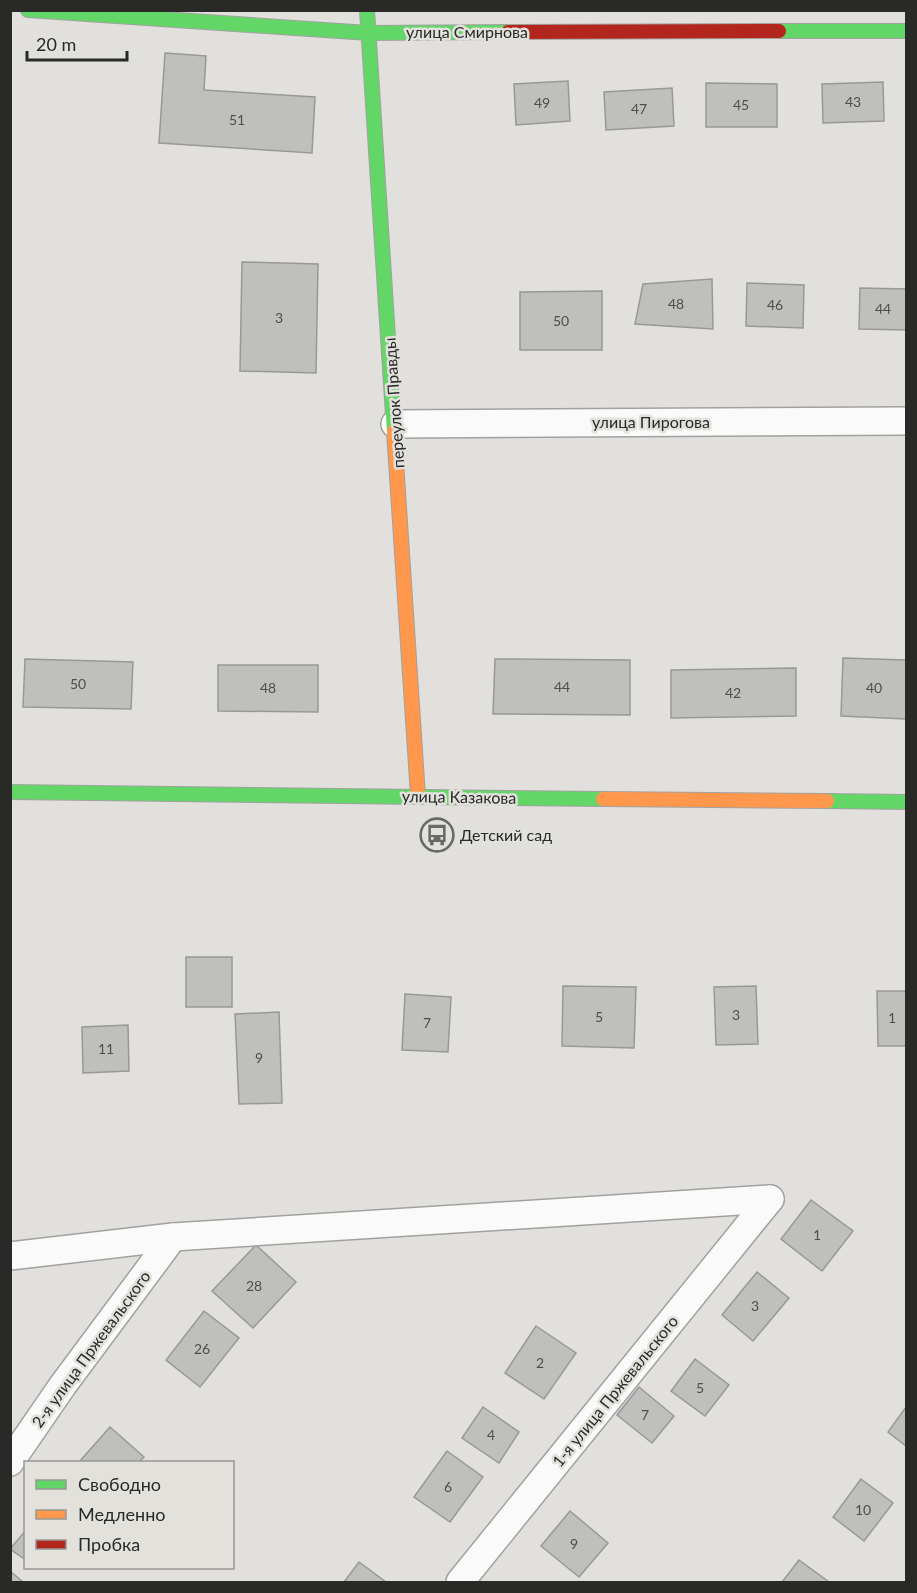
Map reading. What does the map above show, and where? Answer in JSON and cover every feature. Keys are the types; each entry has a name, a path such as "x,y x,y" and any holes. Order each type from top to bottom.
{"street":[{"name":"улица Смирнова","path":"28,10 369,33 906,31"},
{"name":"переулок Правды","path":"367,10 418,796"},
{"name":"улица Пирогова","path":"395,424 906,421"},
{"name":"улица Казакова","path":"10,792 906,802"},
{"name":"1-я улица Пржевальского","path":"173,1237 770,1199 460,1582"},
{"path":"10,1256 173,1237"},
{"name":"2-я улица Пржевальского","path":"10,1462 63,1385 173,1237"}],"building":[{"path":"165,53 206,56 204,90 315,97 312,153 159,143"},
{"path":"568,81 570,121 516,125 514,84"},
{"path":"883,82 884,121 823,123 822,84"},
{"path":"706,83 777,84 777,127 706,127"},
{"path":"672,88 674,126 606,130 604,92"},
{"path":"242,262 318,264 316,373 240,371"},
{"path":"712,279 713,329 635,324 643,284"},
{"path":"747,283 804,285 803,328 746,326"},
{"path":"860,288 906,289 906,330 859,329"},
{"path":"602,291 602,350 520,350 520,292"},
{"path":"843,658 906,660 906,719 841,716"},
{"path":"25,659 133,662 131,709 23,707"},
{"path":"495,659 630,660 630,715 493,714"},
{"path":"218,665 318,665 318,712 218,711"},
{"path":"796,668 796,716 671,718 671,670"},
{"path":"186,957 232,957 232,1007 186,1007"},
{"path":"563,986 636,987 634,1048 562,1046"},
{"path":"756,986 758,1044 716,1045 714,987"},
{"path":"877,991 906,991 906,1046 878,1046"},
{"path":"405,994 451,997 448,1052 402,1050"},
{"path":"279,1012 282,1103 239,1104 235,1014"},
{"path":"128,1025 129,1071 83,1073 82,1027"},
{"path":"811,1200 853,1231 822,1271 781,1239"},
{"path":"256,1245 296,1282 253,1328 212,1291"},
{"path":"757,1272 789,1298 753,1341 722,1315"},
{"path":"204,1311 239,1338 200,1387 166,1360"},
{"path":"536,1326 576,1353 544,1399 505,1373"},
{"path":"695,1359 729,1385 705,1416 671,1391"},
{"path":"639,1387 674,1416 652,1443 617,1415"},
{"path":"483,1407 519,1432 499,1463 462,1438"},
{"path":"906,1407 906,1446 888,1432"},
{"path":"110,1427 144,1457 140,1461 80,1461"},
{"path":"447,1451 483,1477 450,1522 414,1497"},
{"path":"861,1479 893,1503 864,1541 833,1517"},
{"path":"570,1511 608,1543 579,1577 541,1546"},
{"path":"24,1532 24,1559 10,1549"},
{"path":"799,1560 829,1582 782,1582"},
{"path":"359,1562 386,1582 344,1582"},
{"path":"10,1571 23,1582 10,1582"}],"traffic: fast":[{"path":"28,10 369,33 508,32"},
{"path":"367,10 394,431"},
{"path":"779,31 906,31"},
{"path":"10,792 603,799"},
{"path":"827,801 906,802"}],"traffic: slow":[{"path":"394,431 418,796"},
{"path":"603,799 827,801"}],"traffic: jam":[{"path":"508,32 779,31"}],"place":[{"name":"Детский сад","path":"437,835"}]}
